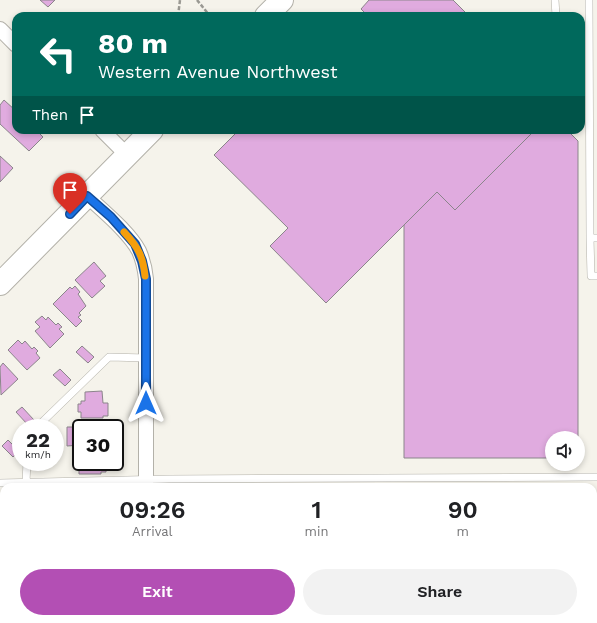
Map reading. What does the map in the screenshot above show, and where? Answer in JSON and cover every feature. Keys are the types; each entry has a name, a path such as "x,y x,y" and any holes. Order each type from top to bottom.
{"main road":[{"path":"270,12 282,0"},
{"path":"0,284 148,134"}],"street":[{"path":"0,29 12,41"},
{"path":"106,134 128,156"},
{"path":"87,196 111,217 135,244 139,252 146,279 146,483"}],"lane":[{"path":"555,0 556,12"},
{"path":"589,0 593,238 591,276 597,276"},
{"path":"45,419 109,357 146,358"},
{"path":"26,482 27,471"},
{"path":"0,483 146,483 597,477"}],"path":[{"path":"178,12 180,0"},
{"path":"197,0 207,12"}],"building":[{"path":"40,0 55,0 48,7"},
{"path":"369,0 453,0 465,12 364,12 361,9"},
{"path":"4,100 12,107 12,134 40,134 43,137 29,151 0,124 0,105"},
{"path":"235,134 531,134 455,210 437,192 326,303 270,246 288,228 214,155"},
{"path":"531,134 571,134 578,141 578,431 545,431 545,458 404,458 404,225 437,192 455,210"},
{"path":"0,156 13,168 0,182"},
{"path":"94,262 106,276 100,281 105,286 92,298 75,280"},
{"path":"75,286 80,292 78,294 86,306 79,313 81,315 78,317 82,321 76,327 53,304 70,287 72,289"},
{"path":"42,316 46,320 48,317 56,325 58,323 62,327 59,329 64,334 50,348 35,331 40,327 35,322"},
{"path":"18,340 22,344 25,341 32,349 34,347 38,351 36,353 40,358 27,370 8,350"},
{"path":"82,346 94,357 88,363 76,352"},
{"path":"3,363 18,379 1,395 0,367"},
{"path":"60,369 71,380 65,386 53,375"},
{"path":"102,391 103,403 108,403 108,416 103,416 103,418 81,418 81,412 78,412 78,404 81,404 81,401 85,401 85,392"},
{"path":"22,407 33,419 22,419 16,412"},
{"path":"67,427 72,427 72,446 67,446"},
{"path":"8,440 12,444 12,456 2,446"},
{"path":"79,471 106,471 101,472 101,474 79,474"}],"slow traffic":[{"path":"124,232 135,244 139,252 145,270 145,276"}],"route":[{"path":"70,214 87,196 111,217 135,244 139,252 145,270 146,279 146,403"}]}
